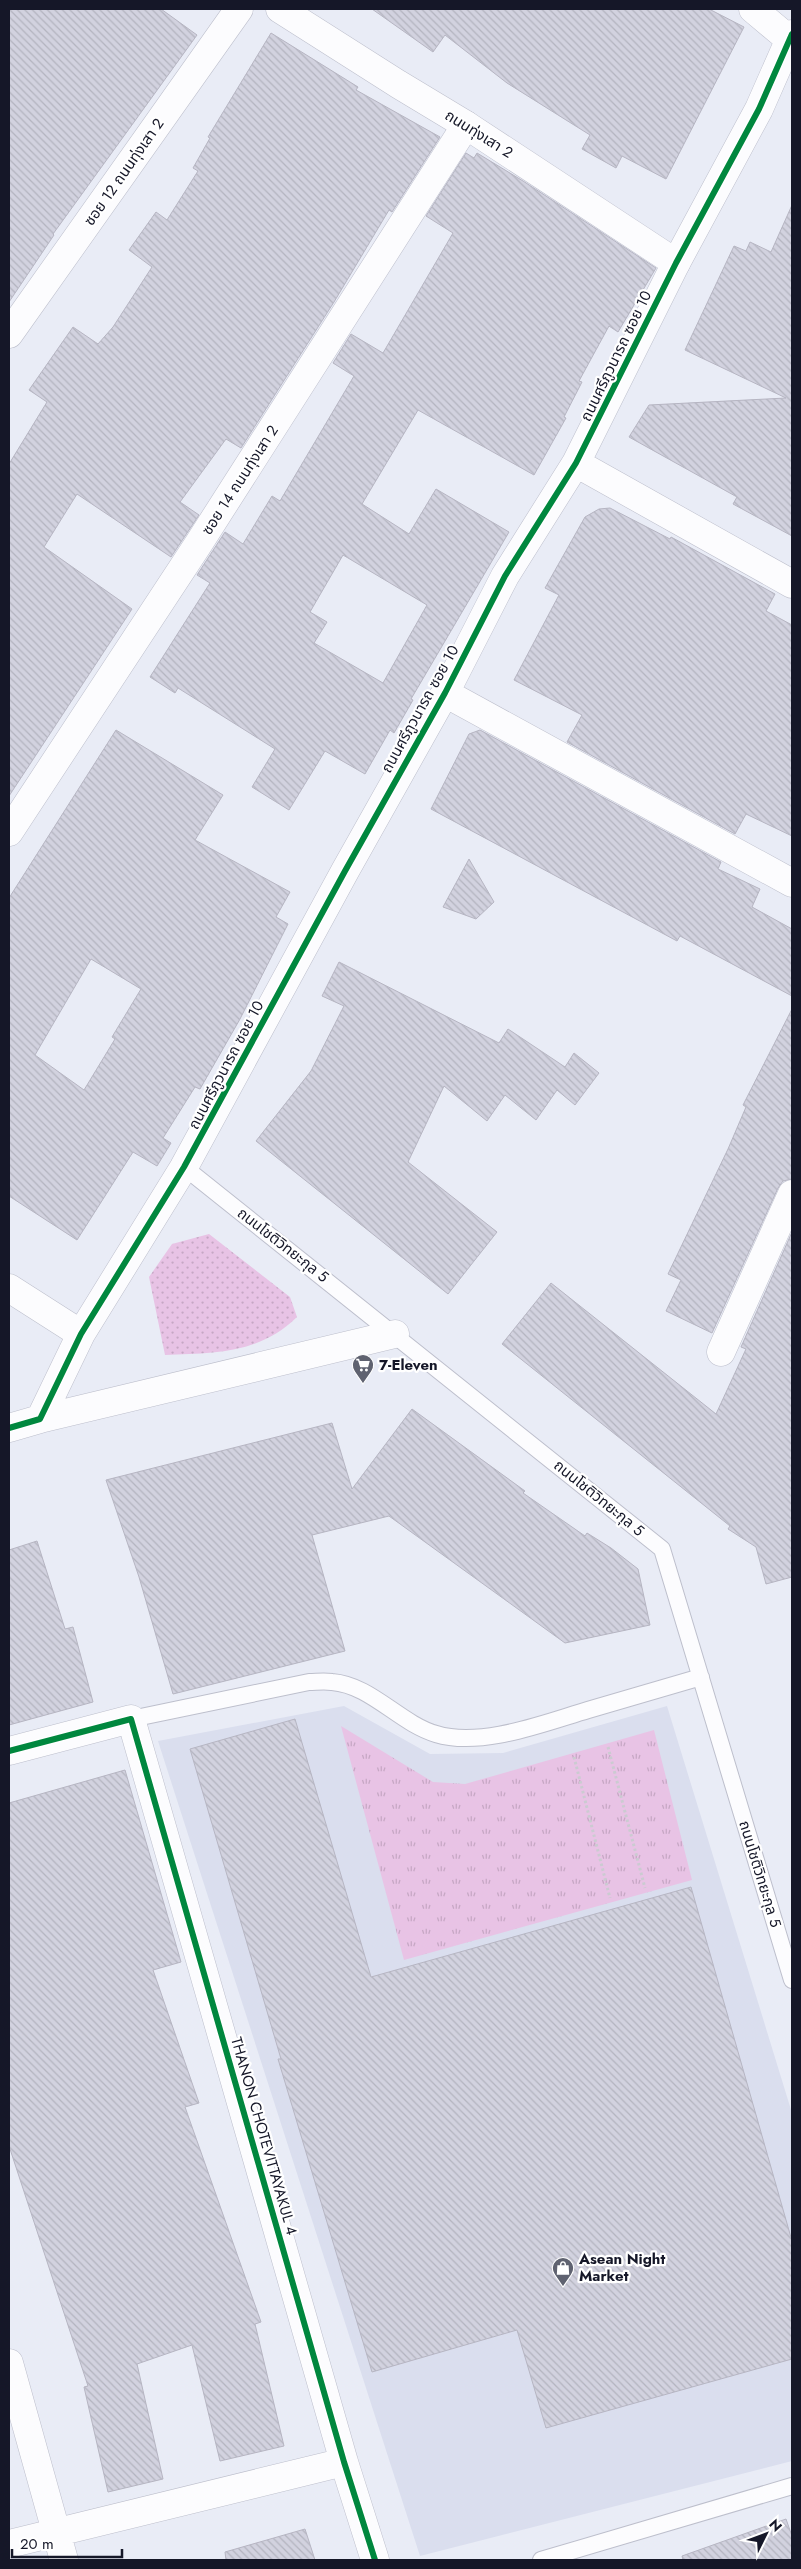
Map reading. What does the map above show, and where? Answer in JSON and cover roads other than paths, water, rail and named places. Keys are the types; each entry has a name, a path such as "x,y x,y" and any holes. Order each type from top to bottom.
{"street":[{"name":"ซอย 12 ถนนทุ่งเสา 2","path":"9,334 239,9"},
{"name":"ถนนทุ่งเสา 2","path":"280,9 466,125 676,263"},
{"path":"753,9 791,37"},
{"name":"ถนนศรีภูวนารถ ซอย 10","path":"40,1419 82,1334 184,1167 345,871 446,693 504,576 576,463 676,263 759,109 791,37"},
{"name":"ซอย 14 ถนนทุ่งเสา 2","path":"9,832 199,544 466,125"},
{"path":"576,463 792,584"},
{"path":"446,693 792,883"},
{"path":"721,1352 792,1194"},
{"path":"9,1288 82,1334"},
{"path":"9,1428 395,1334"},
{"path":"9,1751 131,1719"},
{"name":"THANON CHOTEVITTAYAKUL 4","path":"131,1719 344,2462 375,2560"},
{"path":"9,2363 64,2560"},
{"path":"9,2544 344,2462"}],"lane":[{"name":"ถนนโชติวิทยะกุล 5","path":"184,1167 662,1549 792,1980"},
{"path":"131,1719 309,1682 333,1682 351,1687 372,1698 422,1730 438,1735 471,1738 523,1729 701,1677"},
{"path":"541,2560 792,2486"}],"place":[{"name":"7-Eleven","path":"363,1384"},
{"name":"Asean Night Market","path":"563,2287"}]}
